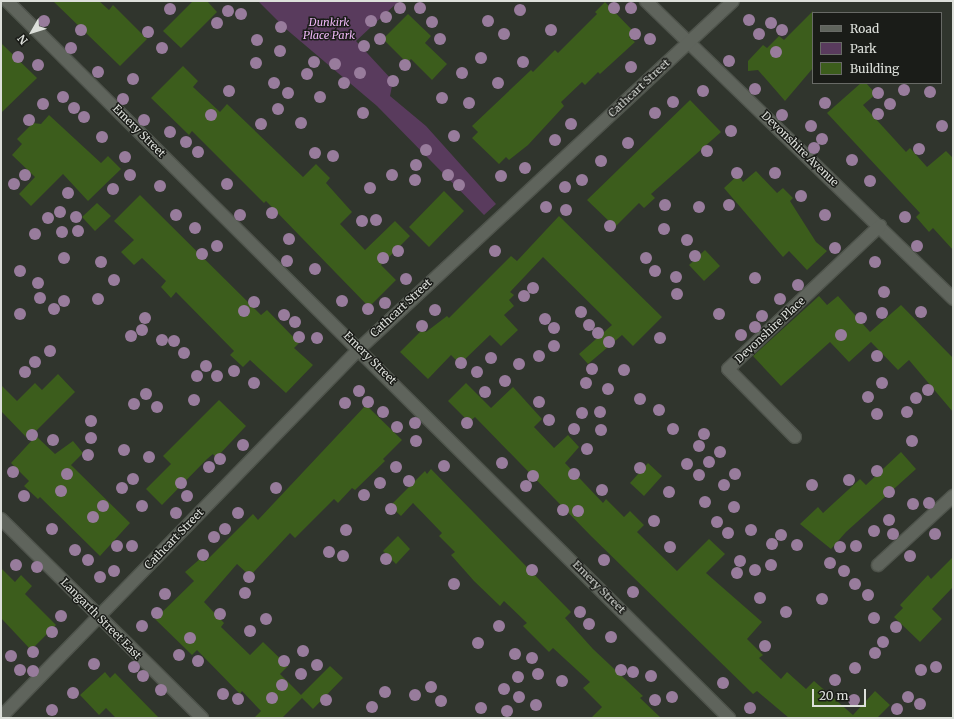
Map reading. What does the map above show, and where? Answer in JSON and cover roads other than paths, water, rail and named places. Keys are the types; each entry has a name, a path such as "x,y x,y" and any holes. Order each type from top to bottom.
{"street":[{"name":"Emery Street","path":"7,1 360,348 729,718"},
{"name":"Devonshire Avenue","path":"646,1 880,226 953,299"},
{"name":"Cathcart Street","path":"1,717 360,348 733,1"},
{"name":"Devonshire Place","path":"795,437 728,369 880,226"},
{"path":"878,565 953,496"},
{"name":"Langarth Street East","path":"1,519 98,617 202,718"}],"park label":[{"name":"Dunkirk Place Park","path":"329,29"}]}
